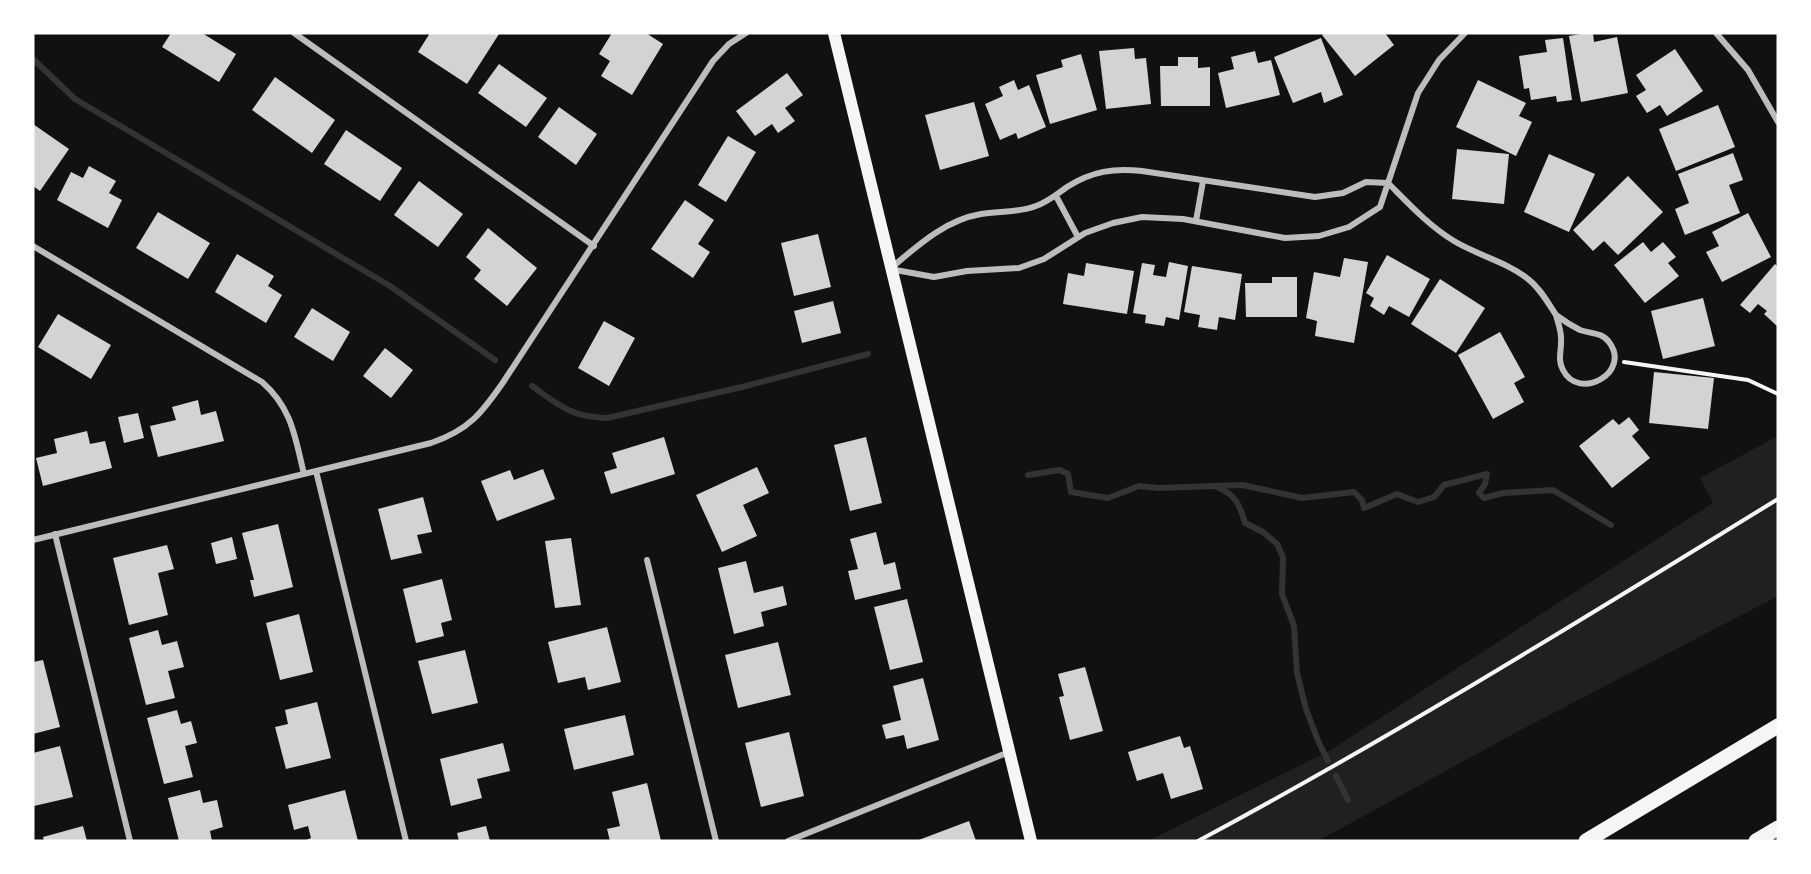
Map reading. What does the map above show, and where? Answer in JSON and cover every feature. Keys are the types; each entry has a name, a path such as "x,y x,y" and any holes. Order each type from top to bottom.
{"main road":[{"path":"834,33 1031,841"},
{"path":"1586,841 1778,726"},
{"path":"1756,841 1778,828"}],"street":[{"path":"294,33 594,246"},
{"path":"33,540 431,442 453,435 467,426 480,414 504,381 713,61 729,44 746,33"},
{"path":"890,268 934,277 1019,268 1044,259 1078,237 1113,223 1133,218 1172,217 1275,237 1319,236 1349,227 1380,207 1421,87 1439,60 1465,33"},
{"path":"1716,33 1748,70 1778,122"},
{"path":"890,268 930,236 964,219 981,214 1023,211 1039,206 1095,172 1115,169 1142,171 1315,197 1343,193 1366,182 1388,183 1451,239 1513,269 1530,280 1542,293 1556,315 1561,336 1561,366 1563,372 1572,381 1584,384 1596,382 1609,373 1615,359 1612,346 1602,336 1576,328 1556,315"},
{"path":"1196,221 1203,181"},
{"path":"1056,196 1078,237"},
{"path":"33,246 262,382 277,396 287,413 304,474"},
{"path":"316,471 406,841"},
{"path":"55,534 130,841"},
{"path":"647,560 716,841"},
{"path":"788,841 1009,752"}],"path":[{"path":"1615,359 1630,364 1748,380 1778,394"},
{"path":"1198,841 1465,690 1778,499"}],"shaded area":[{"path":"1778,436 1778,596 1515,733 1318,841 1148,841 1329,751 1713,503 1700,478"}],"building":[{"path":"171,33 202,33 236,54 219,82 162,47"},
{"path":"430,33 499,34 467,84 418,52"},
{"path":"612,33 646,33 663,44 632,95 601,76 610,61 599,54"},
{"path":"1325,33 1385,33 1394,45 1355,76 1322,35"},
{"path":"1593,33 1594,42 1617,37 1628,93 1581,102 1569,36"},
{"path":"1321,38 1343,95 1324,103 1321,92 1293,103 1274,57"},
{"path":"1563,38 1572,100 1557,102 1556,96 1531,100 1529,88 1524,89 1519,56 1547,52 1545,40"},
{"path":"1134,48 1135,59 1146,58 1151,104 1106,109 1099,51"},
{"path":"1675,49 1703,91 1667,116 1660,105 1647,113 1636,96 1646,90 1636,75"},
{"path":"1255,51 1258,63 1271,60 1280,95 1226,108 1218,73 1234,69 1231,57"},
{"path":"1081,54 1097,110 1050,124 1036,75 1063,67 1061,60"},
{"path":"1178,57 1198,57 1198,68 1210,67 1210,106 1161,106 1160,66 1178,66"},
{"path":"499,64 547,98 526,127 478,93"},
{"path":"787,73 803,95 785,108 795,121 778,133 772,124 755,136 736,111"},
{"path":"275,77 335,120 312,153 252,110"},
{"path":"1014,80 1018,90 1029,85 1046,127 1018,139 1016,133 1000,140 985,104 1003,96 999,87"},
{"path":"1478,80 1526,103 1519,116 1532,122 1516,156 1456,127"},
{"path":"974,102 989,156 940,170 925,115"},
{"path":"1718,105 1735,147 1676,171 1659,129"},
{"path":"559,107 597,134 576,165 538,137"},
{"path":"33,124 69,149 40,191 33,186"},
{"path":"346,130 402,168 380,201 324,164"},
{"path":"728,136 756,152 726,202 698,185"},
{"path":"1457,149 1509,154 1504,204 1452,199"},
{"path":"1733,153 1743,180 1729,185 1740,213 1685,235 1675,209 1689,203 1678,174"},
{"path":"1549,154 1595,174 1569,232 1524,212"},
{"path":"89,166 116,181 109,193 122,200 108,228 57,200 71,172 83,178"},
{"path":"1628,176 1663,212 1618,255 1604,241 1593,251 1573,230"},
{"path":"419,181 463,214 438,247 394,215"},
{"path":"685,200 714,220 698,244 710,252 693,278 651,249"},
{"path":"158,212 210,243 188,279 136,248"},
{"path":"1748,213 1771,257 1722,282 1706,252 1719,246 1712,232"},
{"path":"488,228 537,268 507,306 474,279 481,270 466,257"},
{"path":"818,234 831,287 794,296 781,243"},
{"path":"1643,242 1651,252 1663,242 1676,257 1668,263 1679,276 1645,303 1614,265"},
{"path":"237,254 274,276 268,286 282,295 266,323 215,292"},
{"path":"1387,255 1430,279 1409,317 1389,306 1384,315 1370,306 1374,298 1366,293"},
{"path":"1344,258 1368,262 1354,343 1315,336 1317,321 1306,318 1314,272 1340,277"},
{"path":"1169,262 1188,266 1179,320 1166,317 1164,326 1145,323 1146,315 1133,313 1142,263 1155,265 1153,275 1166,277"},
{"path":"1086,263 1134,271 1127,314 1063,304 1068,273 1084,276"},
{"path":"1775,264 1778,267 1778,327 1764,314 1767,311 1758,304 1750,313 1740,305"},
{"path":"1192,266 1242,274 1235,320 1219,317 1217,330 1198,327 1200,315 1184,312"},
{"path":"1272,277 1297,277 1297,317 1246,317 1245,283 1272,283"},
{"path":"1440,279 1485,308 1456,353 1411,324"},
{"path":"1703,298 1715,346 1663,359 1651,311"},
{"path":"833,301 841,333 802,343 794,311"},
{"path":"312,308 350,332 333,361 294,337"},
{"path":"58,314 111,345 91,379 38,347"},
{"path":"604,321 635,338 609,386 578,368"},
{"path":"1500,332 1525,377 1514,383 1524,402 1493,419 1458,355"},
{"path":"385,348 413,370 391,398 363,376"},
{"path":"1654,372 1714,378 1708,429 1649,423"},
{"path":"198,400 201,415 216,411 224,441 158,457 150,426 176,420 172,407"},
{"path":"138,413 144,438 124,443 118,417"},
{"path":"1629,417 1639,430 1632,436 1650,458 1612,488 1579,446 1613,419 1619,425"},
{"path":"87,431 90,444 105,441 112,468 43,486 36,458 57,453 54,439"},
{"path":"664,437 675,474 611,494 604,472 617,468 612,453"},
{"path":"866,437 882,503 850,511 834,445"},
{"path":"757,467 769,493 743,505 757,536 722,552 696,495"},
{"path":"543,469 555,499 497,521 481,481 510,470 514,480"},
{"path":"423,497 432,532 417,535 422,553 391,560 378,509"},
{"path":"278,524 293,587 254,597 250,580 254,580 242,533"},
{"path":"876,532 884,565 895,562 901,589 855,600 848,571 858,569 850,539"},
{"path":"232,537 237,559 216,564 211,543"},
{"path":"571,538 581,605 555,608 545,541"},
{"path":"167,545 174,569 158,573 168,615 129,625 113,558"},
{"path":"746,561 754,593 783,586 787,605 761,612 764,626 734,634 718,568"},
{"path":"442,579 452,620 441,623 444,636 416,643 403,589"},
{"path":"907,599 923,662 890,670 874,607"},
{"path":"299,614 313,672 280,680 266,623"},
{"path":"607,627 621,682 588,690 585,677 558,683 548,642"},
{"path":"158,630 162,645 177,641 184,667 168,671 175,698 146,705 129,638"},
{"path":"778,642 791,695 738,708 725,655"},
{"path":"465,650 478,703 432,714 418,661"},
{"path":"43,660 60,727 33,734 33,662"},
{"path":"1085,667 1103,731 1070,740 1059,697 1064,696 1058,674"},
{"path":"923,678 939,740 907,749 904,735 886,739 882,725 901,720 893,686"},
{"path":"317,702 331,758 286,769 275,727 288,724 285,710"},
{"path":"177,710 181,724 191,721 197,743 185,746 193,777 164,784 147,718"},
{"path":"625,715 634,755 574,770 564,729"},
{"path":"789,732 804,796 761,807 745,743"},
{"path":"1180,736 1184,748 1190,746 1203,789 1171,799 1163,773 1137,781 1128,752"},
{"path":"503,743 510,771 477,779 482,798 451,806 440,759"},
{"path":"60,746 73,797 34,806 33,753"},
{"path":"647,783 661,841 610,841 607,829 620,826 612,792"},
{"path":"200,790 203,803 217,800 223,827 210,831 212,841 179,841 168,798"},
{"path":"345,790 358,841 304,841 311,838 308,826 294,830 288,805"},
{"path":"969,821 976,841 916,841"},
{"path":"83,826 87,841 44,841 43,837"},
{"path":"486,826 490,841 459,841 457,833"}],"waterway":[{"path":"33,59 75,99 390,286 495,360"},
{"path":"532,386 575,413 607,418 742,387 868,354"},
{"path":"1028,475 1060,470 1068,474 1071,492 1108,498 1139,486 1158,488 1243,485 1302,498 1354,492 1362,500 1364,508 1397,494 1418,502 1434,497 1444,485 1487,474 1485,484 1479,493 1484,498 1503,493 1553,490 1611,525"},
{"path":"1217,487 1232,497 1239,506 1245,523 1263,532 1277,544 1283,557 1282,594 1294,626 1297,673 1306,709 1328,761"},
{"path":"1336,776 1348,800"}]}
